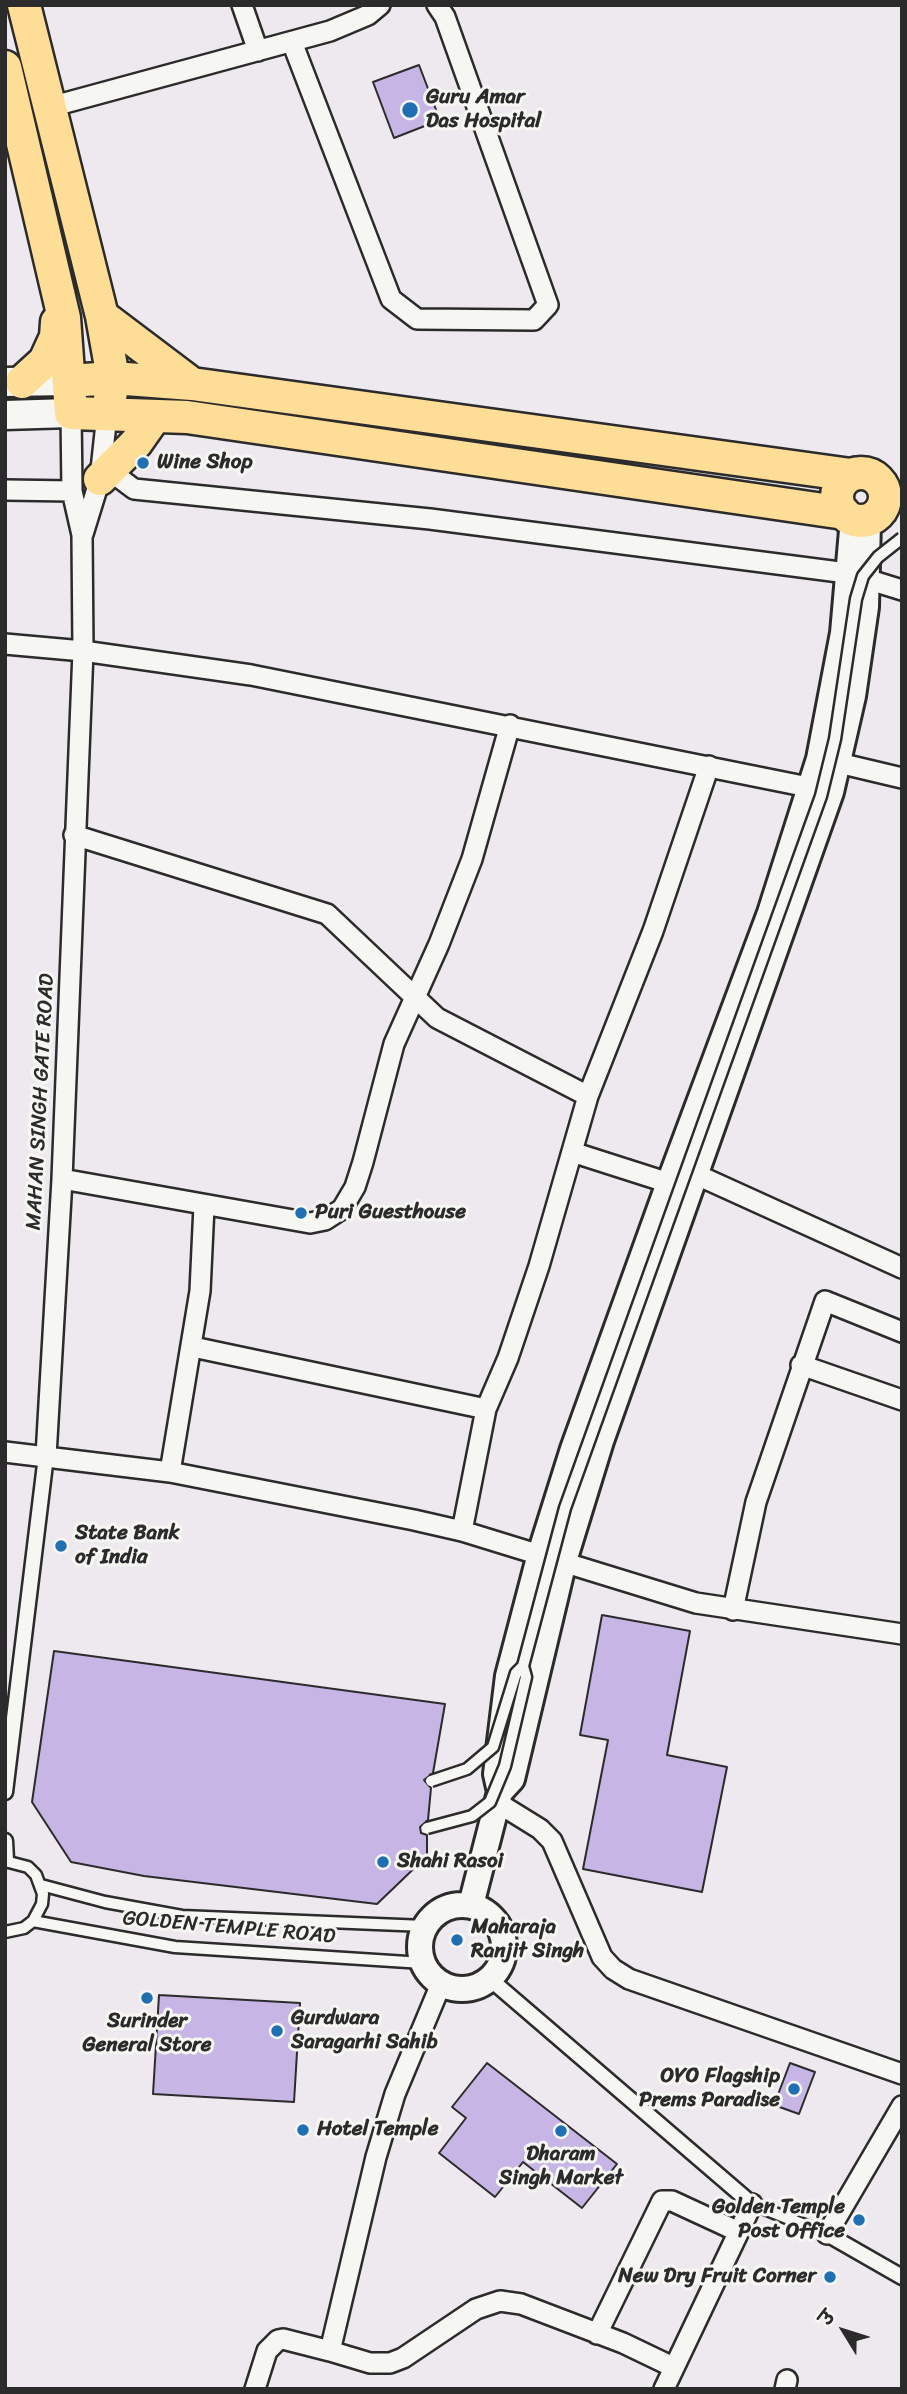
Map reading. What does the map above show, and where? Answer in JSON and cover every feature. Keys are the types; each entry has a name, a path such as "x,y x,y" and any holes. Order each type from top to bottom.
{"main road":[{"path":"24,5 102,316 113,379 107,414"},
{"path":"5,67 64,317 71,413"},
{"path":"14,382 45,361 56,337 58,289"},
{"path":"102,316 192,384"},
{"path":"14,382 113,379 192,384 876,478"},
{"path":"5,415 71,413 200,419 869,517"},
{"path":"94,480 155,416"},
{"path":"869,517 885,501 885,493 876,478"},
{"path":"869,517 838,494 840,486 876,478"}],"street":[{"path":"242,5 258,51"},
{"path":"50,107 330,31 368,15 380,5"},
{"path":"292,42 391,299 417,319 534,320 548,304 444,17 437,5"},
{"name":"MAHAN SINGH GATE ROAD","path":"5,1792 46,1456 62,1179 83,651 82,535 94,480 71,413"},
{"path":"82,535 107,414"},
{"path":"5,490 94,480 134,489 429,519 857,576 902,590"},
{"path":"471,1905 499,1797 496,1774 508,1676 552,1558 601,1441 695,1174 829,761 843,633 869,517"},
{"path":"5,644 83,651 251,675 510,725 820,790"},
{"path":"62,1179 310,1223 325,1220 342,1209 355,1187 394,1045 413,997 439,944 472,859 510,725"},
{"path":"829,761 902,778"},
{"path":"462,1531 486,1409 521,1319 588,1096 653,931 709,766"},
{"path":"552,1558 573,1449 669,1182 770,913 820,790"},
{"path":"74,835 327,914 437,1018 588,1096"},
{"path":"572,1152 669,1182"},
{"path":"695,1174 902,1268"},
{"path":"170,1472 193,1347 200,1291 204,1206"},
{"path":"733,1611 756,1502 825,1301 902,1332"},
{"path":"193,1347 486,1409"},
{"path":"801,1365 902,1400"},
{"path":"5,1452 170,1472 462,1531 644,1588 733,1611 902,1634"},
{"path":"499,1797 552,1841 602,1957 613,1969 629,1979 902,2074"},
{"path":"5,1841 6,1860"},
{"path":"471,1905 494,1918 501,1929 503,1956 490,1979 467,1989 441,1984 423,1963 419,1945 425,1926 444,1908 471,1905"},
{"path":"490,1979 752,2204 664,2389"},
{"path":"330,2351 376,2157 395,2094 441,1984"},
{"path":"902,2106 827,2234 902,2277"},
{"path":"597,2334 662,2201 672,2201 739,2232"},
{"path":"255,2389 267,2351 278,2340 283,2339 370,2363 390,2362 403,2358 476,2309 500,2301 521,2304 673,2367"}],"lane":[{"path":"431,1781 467,1769 493,1746 516,1673 523,1666 565,1508 821,796 835,739 863,576 878,557 902,538"},
{"path":"427,1828 472,1816 490,1802 505,1766 526,1676 523,1666"},
{"path":"5,1932 24,1928 33,1921 42,1904 41,1885 28,1867 6,1860"},
{"name":"GOLDEN TEMPLE ROAD","path":"41,1885 105,1902 182,1916 425,1926"},
{"name":"GOLDEN TEMPLE ROAD","path":"33,1921 175,1947 423,1963"},
{"path":"752,2204 827,2234"}],"building":[{"path":"419,65 440,120 394,138 373,82"},
{"path":"602,1615 690,1631 667,1755 727,1767 702,1892 583,1869 608,1740 580,1735"},
{"path":"54,1651 445,1704 433,1773 424,1780 431,1788 428,1820 420,1827 421,1833 427,1835 427,1856 377,1904 144,1876 71,1862 32,1802"},
{"path":"159,1995 300,2003 294,2102 153,2094"},
{"path":"487,2063 617,2164 582,2208 523,2162 495,2197 439,2153 466,2118 452,2107"},
{"name":"OYO Flagship Prems Paradise","path":"790,2063 815,2072 799,2114 774,2105"}],"place":[{"name":"Guru Amar Das Hospital","path":"410,110"},
{"name":"Wine Shop","path":"143,463"},
{"name":"Puri Guesthouse","path":"301,1213"},
{"name":"State Bank of India","path":"61,1546"},
{"name":"Shahi Rasoi","path":"383,1862"},
{"name":"Maharaja Ranjit Singh","path":"457,1940"},
{"name":"Surinder General Store","path":"147,1998"},
{"name":"Gurdwara Saragarhi Sahib","path":"277,2031"},
{"name":"OYO Flagship Prems Paradise","path":"794,2089"},
{"name":"Hotel Temple","path":"303,2130"},
{"name":"Dharam Singh Market","path":"561,2131"},
{"name":"Golden Temple Post Office","path":"859,2220"},
{"name":"New Dry Fruit Corner","path":"830,2277"}]}
